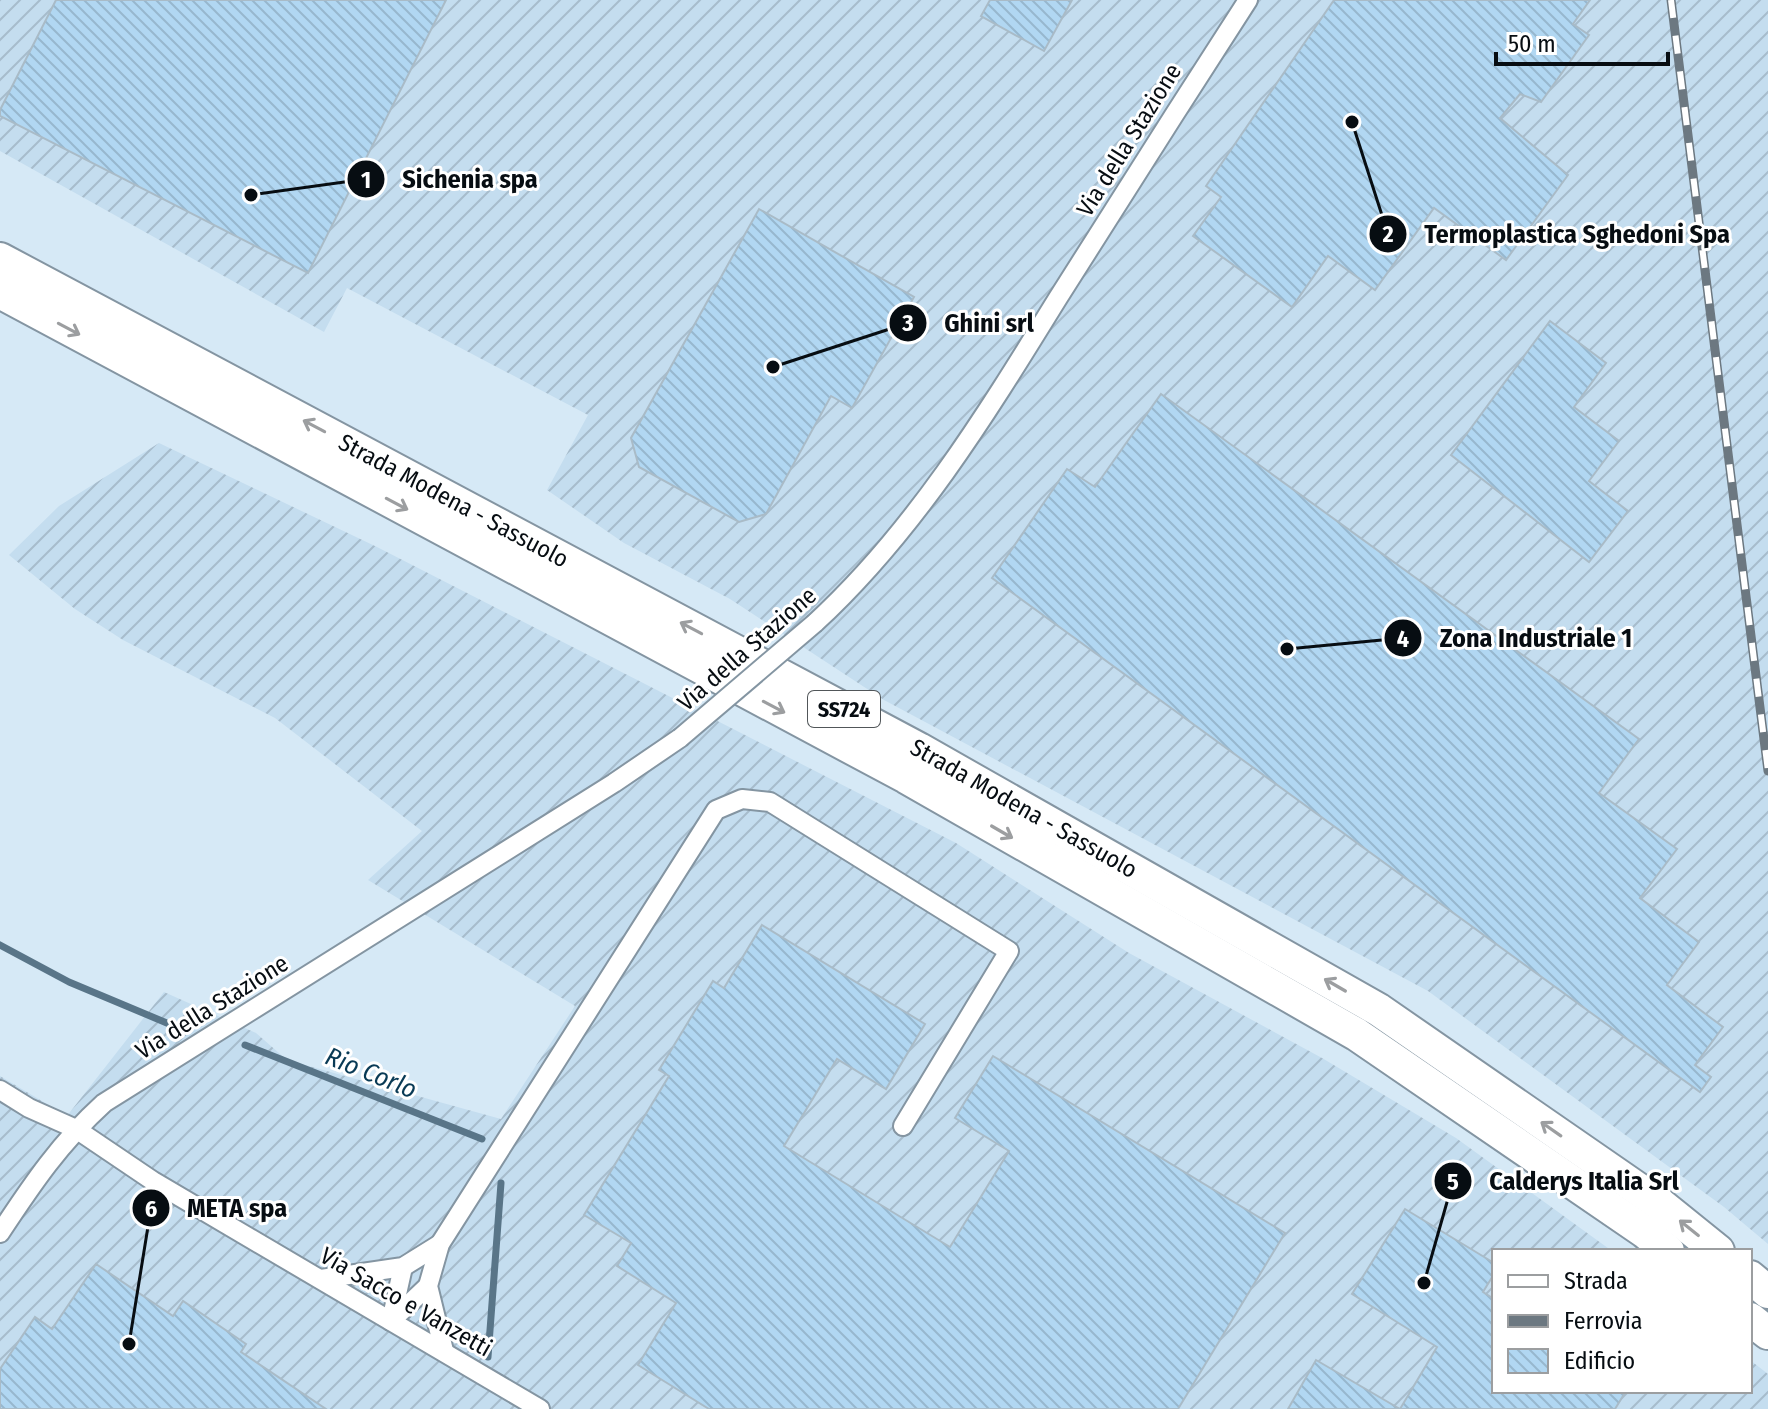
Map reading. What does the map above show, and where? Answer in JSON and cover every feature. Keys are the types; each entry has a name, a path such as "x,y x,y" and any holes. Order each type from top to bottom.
{"highway":[{"name":"Strada Modena - Sassuolo","path":"0,259 919,749 1365,1002 1658,1229"},
{"name":"Strada Modena - Sassuolo","path":"0,292 906,777 1356,1034 1658,1229 1713,1249"},
{"path":"1752,1279 1768,1292"},
{"path":"1752,1321 1768,1333"}],"street":[{"name":"Via della Stazione","path":"0,1233 45,1165 104,1103 614,783 680,738 840,600 920,506 981,422 1248,0"},
{"path":"444,1351 428,1286 440,1244 716,810 742,799 770,802 1009,951 903,1126"},
{"name":"Via Sacco e Vanzetti","path":"0,1090 29,1108 76,1129 128,1166 540,1409"},
{"path":"321,1279 403,1267 440,1244"},
{"path":"391,1321 403,1267"},
{"path":"391,1321 428,1286"}],"shaded area":[{"path":"0,0 1768,0 1768,1244 1724,1207 1428,991 884,700 730,599 624,543 547,490 588,415 347,288 324,332 0,151"},
{"path":"159,443 377,547 956,843 1129,953 1322,1058 1456,1138 1609,1249 1492,1249 1492,1393 1752,1393 1752,1362 1768,1374 1768,1409 0,1409 0,1076 67,1116 164,992 256,1033 287,1060 501,1119 575,1006 368,880 422,831 275,718 123,640 75,609 9,555 59,506"}],"building":[{"path":"56,0 446,0 308,273 0,116 0,110"},
{"path":"990,0 1072,0 1044,51 981,16"},
{"path":"1334,0 1590,0 1573,24 1589,35 1541,102 1520,94 1500,118 1568,175 1506,260 1434,208 1375,290 1328,256 1292,307 1193,236 1221,197 1206,186"},
{"path":"759,209 914,297 852,408 831,396 766,514 739,522 639,467 631,438"},
{"path":"1550,321 1606,363 1574,407 1619,441 1589,481 1628,511 1589,562 1451,455"},
{"path":"1161,394 1639,739 1599,793 1677,849 1640,898 1699,942 1667,985 1723,1027 1695,1065 1711,1077 1700,1092 992,578 1067,469 1095,487"},
{"path":"762,925 925,1024 886,1089 837,1059 784,1146 950,1247 1009,1151 955,1118 993,1056 1285,1233 1178,1409 709,1409 638,1365 676,1303 617,1266 631,1243 584,1215 669,1076 659,1070 713,981 724,988"},
{"path":"1405,1209 1492,1262 1492,1277 1483,1292 1492,1298 1492,1393 1625,1393 1615,1409 1400,1409 1437,1347 1352,1294"},
{"path":"96,1264 173,1316 183,1301 246,1344 241,1352 326,1409 0,1409 0,1369 35,1317 52,1329"},
{"path":"1316,1360 1400,1409 1288,1409"}],"waterway":[{"name":"Rio Corlo","path":"0,945 69,982 174,1026"},
{"name":"Rio Corlo","path":"245,1045 482,1139"},
{"name":"Rio Corlo","path":"488,1357 501,1183"}],"railway":[{"path":"1671,0 1768,771"}],"place":[{"name":"Termoplastica Sghedoni Spa","path":"1352,122"},
{"name":"Sichenia spa","path":"251,195"},
{"name":"Ghini srl","path":"773,367"},
{"name":"Zona Industriale 1","path":"1287,649"},
{"name":"Calderys Italia Srl","path":"1424,1283"},
{"name":"META spa","path":"129,1344"}]}
